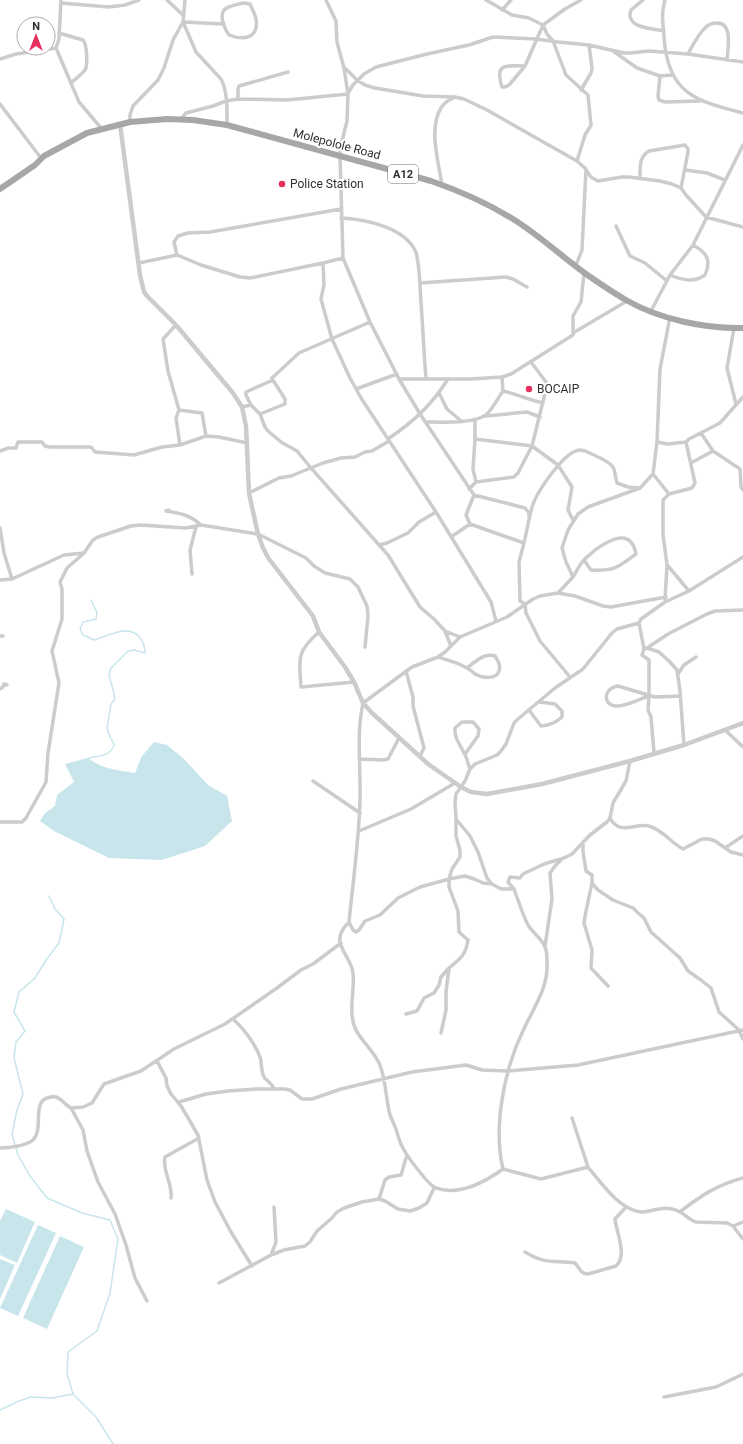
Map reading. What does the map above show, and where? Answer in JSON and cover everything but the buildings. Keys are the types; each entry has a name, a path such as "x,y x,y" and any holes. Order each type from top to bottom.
{"main road":[{"name":"Molepolole Road","path":"0,184 33,162 75,138 120,124 146,120 181,119 227,125 442,185 480,201 513,219 584,272 627,301 670,317 698,324 743,328"},
{"name":"Molepolole Road","path":"0,189 35,165 40,159"}],"street":[{"path":"102,129 84,108 71,83 56,48 59,39 61,2 109,7 124,5 139,0"},
{"path":"167,0 183,15"},
{"path":"185,0 183,22 196,52 224,83 227,125"},
{"path":"326,0 336,21 339,53 344,68 348,94 347,121 340,156 343,258 370,322 399,379 469,489 474,495 525,508 528,513 529,523"},
{"path":"486,0 512,15 529,18 542,25 553,41 566,75 588,95 591,125 585,135 577,161"},
{"path":"502,10 511,0"},
{"path":"525,66 502,67 500,69 500,74 502,87 509,85 525,66 542,25 581,0"},
{"path":"643,0 631,10 631,21 636,25 664,31"},
{"path":"665,0 663,7 665,52 672,75 691,95 701,101 743,113"},
{"path":"243,3 250,4 256,19 253,34 250,37 245,38 229,35 226,32 224,24 224,10 243,3"},
{"path":"183,22 224,24"},
{"path":"130,122 130,115 133,106 155,84 161,75 173,40 183,22"},
{"path":"688,54 706,27 714,23 721,23 727,29 729,41 727,60"},
{"path":"59,34 83,40 86,46 86,67 83,72 71,83"},
{"path":"348,94 357,80 376,67 469,45 493,37 536,39 589,45 612,51 630,53 649,51 688,54 743,62"},
{"path":"581,90 591,73 592,68 589,45"},
{"path":"612,51 637,68 660,76 672,75"},
{"path":"0,59 16,54"},
{"path":"344,68 357,80 374,88 435,98 455,97 464,99 480,106 577,161 586,169 591,177 598,181 622,177 660,181 681,188 686,196 706,217 743,227"},
{"path":"238,99 239,86 288,72"},
{"path":"660,76 658,96 660,100 665,102 701,101"},
{"path":"181,119 186,112 207,108 226,101 238,99 287,100 348,94"},
{"path":"441,107 455,97"},
{"path":"435,98 439,100 441,107 436,125 435,148 442,185"},
{"path":"0,104 40,159"},
{"path":"120,124 144,292 176,325 233,393 242,407 246,426 249,493 258,534 263,548 313,616 319,632 345,667 363,702 399,738 455,783 478,794 497,793 542,784 630,761 743,723"},
{"path":"652,311 670,275 693,244 743,145"},
{"path":"640,178 642,156 649,151 685,146 688,149 686,170 681,188"},
{"path":"576,265 582,250 586,169"},
{"path":"686,170 707,173 725,180"},
{"path":"177,254 174,242 178,236 182,234 210,232 341,209"},
{"path":"341,218 373,222 400,234 406,238 414,249 417,256 420,282 426,380"},
{"path":"616,226 630,256 645,263 668,281"},
{"path":"670,275 688,280 695,280 705,275 708,266 706,254 693,244"},
{"path":"139,263 177,254 202,265 244,278 343,258"},
{"path":"323,263 324,285 321,299 332,339 350,378 436,512 491,602 496,621"},
{"path":"573,333 573,316 581,302 584,272"},
{"path":"420,282 506,277 527,287"},
{"path":"399,379 426,380 502,377 511,374 573,335 573,333 627,301"},
{"path":"573,577 566,562 562,548 578,514 588,507 640,488 653,474 657,442 660,370 670,317"},
{"path":"370,322 299,353 272,378 273,380 246,392 246,395 251,406 260,414 268,431 281,442 297,451 379,545 395,565 420,607 434,619 445,632 451,646"},
{"path":"176,325 163,339 168,372 179,410 176,418 180,445"},
{"path":"734,328 727,368 736,404"},
{"path":"469,489 476,482 514,477 518,473 532,446 547,385 531,362"},
{"path":"356,389 397,374"},
{"path":"484,416 503,391 502,377"},
{"path":"249,493 279,478 291,476 323,463 341,458 355,457 365,452 374,451 412,422 439,393 448,379"},
{"path":"260,414 285,404 285,399 273,380"},
{"path":"503,391 519,394 528,400 543,403"},
{"path":"439,393 447,409 461,421"},
{"path":"657,442 668,444 686,442 688,439 720,423 743,397"},
{"path":"242,407 251,406"},
{"path":"179,410 202,413 206,436"},
{"path":"425,422 475,420 484,416 527,412 540,417"},
{"path":"475,420 473,469 476,482"},
{"path":"701,433 713,451 740,469 740,483 743,490"},
{"path":"0,451 8,448 16,448 18,442 23,441 42,442 45,446 49,447 91,447 95,452 129,456 162,447 180,445 206,436 219,437 247,443"},
{"path":"475,439 532,446 558,465 572,487 568,510 574,520"},
{"path":"665,602 667,565 663,534 663,500 669,494 694,486 695,483 686,442"},
{"path":"525,604 520,601 519,562 533,504 544,483 558,465 572,453 580,450 586,451 612,465 617,483 628,487 640,488"},
{"path":"691,463 713,451"},
{"path":"653,474 669,494"},
{"path":"474,495 466,515 470,524 524,543"},
{"path":"169,510 166,511 181,513 193,518 201,525"},
{"path":"379,545 387,543 408,533 419,522 436,512"},
{"path":"451,537 470,524"},
{"path":"0,822 22,822 46,782 48,754 59,683 52,651 62,619 62,589 60,582 67,568 84,553 93,540 98,537 131,526 140,525 180,528 196,527 201,525 258,534 306,558 314,566 325,572 350,579 358,587 367,606 368,616 364,647"},
{"path":"192,574 190,550 196,527"},
{"path":"0,528 3,538 4,553 12,579"},
{"path":"558,593 573,577 584,560 609,540 622,538 630,541 634,546 636,554 620,566 608,570 591,570 584,560"},
{"path":"0,580 12,579 64,555 84,553"},
{"path":"406,1014 417,1011 424,998 434,993 441,977 463,956 467,949 468,940 458,930 458,913 449,890 449,879 452,869 460,856 456,836 456,794 470,769 475,764 497,755 506,744 514,723 555,688 584,669 612,633 617,629 639,623 641,619 665,602 689,591 743,557"},
{"path":"667,565 689,591"},
{"path":"492,884 483,883 465,876 420,887 398,898 380,915 365,921 358,931 353,930 349,922 360,813 360,719 363,702 416,665 438,657 460,637 513,613 525,604 540,596 558,593 576,596 603,606 611,607 666,597"},
{"path":"525,604 526,614 540,641 570,677"},
{"path":"654,754 651,717 648,710 649,660 642,655 645,648 706,614 715,611 743,610"},
{"path":"639,623 645,648"},
{"path":"319,632 304,647 300,654 301,687 354,682"},
{"path":"445,632 460,637"},
{"path":"645,648 659,652 677,670 684,744"},
{"path":"438,657 467,668 475,674 486,677 494,677 498,673 500,667 495,656 490,655 485,656 467,668"},
{"path":"678,674 684,665 696,657"},
{"path":"406,671 424,748 420,756"},
{"path":"0,682 7,685 4,684 0,689"},
{"path":"649,696 622,706 616,706 611,705 606,695 612,686 618,686 628,688 655,698 680,696"},
{"path":"529,710 541,726 559,721 562,717 562,711 555,704 539,702"},
{"path":"465,754 478,736 479,729 473,722 462,722 455,728 456,739 465,754 470,769"},
{"path":"725,730 743,747"},
{"path":"359,759 388,759 399,738"},
{"path":"545,946 531,930 514,889 508,882 510,877 520,878 523,874 544,864 572,854 590,835 607,822 610,818 613,804 626,781 630,761"},
{"path":"312,781 360,813"},
{"path":"358,831 411,809 455,783"},
{"path":"610,818 613,824 620,828 648,826 655,828 683,849 702,839 709,839 731,852 743,855"},
{"path":"456,819 470,836 478,852 487,878 492,884 501,889 514,889"},
{"path":"725,848 743,836"},
{"path":"584,842 583,852 586,871 592,875 592,883 584,923 592,950 591,968 608,986"},
{"path":"503,1169 500,1158 500,1127 508,1071 522,1033 538,1001 548,976 545,946 552,899 550,873 564,858"},
{"path":"592,883 598,890 613,900 633,908 640,915 651,932 680,958 688,971 711,988 719,1012 741,1030 743,1039"},
{"path":"349,922 342,930 341,943 343,952 350,962 353,972 352,1013 354,1026 379,1063 384,1079 391,1117 402,1147 434,1188 448,1190 464,1188 492,1178 503,1169"},
{"path":"71,1108 79,1108 92,1103 104,1084 142,1071 174,1049 233,1019 341,943"},
{"path":"441,1033 446,1010 446,992 449,968"},
{"path":"233,1019 241,1026 253,1044 260,1057 264,1077 272,1084 274,1089"},
{"path":"179,1102 206,1094 228,1091 274,1089 288,1089 302,1099 312,1099 341,1089 412,1072 466,1065 482,1070 508,1071 592,1063 741,1030"},
{"path":"157,1061 172,1094 179,1102 199,1138 206,1175 214,1199 231,1232 252,1266"},
{"path":"0,1148 12,1147 31,1141 38,1129 39,1108 43,1100 54,1097 60,1099 71,1108 83,1130 87,1151 98,1182 115,1214 135,1278 147,1301"},
{"path":"572,1118 588,1167 605,1188 626,1207 643,1212 662,1208 671,1208 681,1211 694,1221 724,1223 733,1226 743,1239"},
{"path":"171,1198 171,1189 165,1168 165,1157 199,1138"},
{"path":"379,1200 385,1180 389,1176 400,1175 408,1155"},
{"path":"503,1169 541,1179 588,1167"},
{"path":"681,1211 707,1192 723,1184 743,1178"},
{"path":"219,1283 271,1255 284,1250 305,1246 310,1242 317,1231 337,1212 344,1208 362,1202 385,1200 398,1209 410,1211 427,1203 434,1188"},
{"path":"271,1255 276,1242 274,1207"},
{"path":"525,1252 539,1260 557,1263 575,1263 581,1272 588,1274 616,1266 620,1260 621,1247 615,1219 626,1207"},
{"path":"733,1226 743,1222"},
{"path":"664,1397 716,1387 743,1374"}],"water":[{"path":"154,742 167,745 184,759 208,785 227,796 232,821 205,846 162,860 109,858 54,831 40,821 45,813 55,806 57,795 74,782 65,764 88,758 104,767 135,773 142,756"},
{"path":"6,1209 35,1222 17,1263 0,1255 0,1221"},
{"path":"38,1225 56,1233 18,1316 0,1308"},
{"path":"60,1236 84,1247 47,1329 23,1318"},
{"path":"0,1259 15,1265 0,1299"}],"waterway":[{"path":"88,758 108,753 113,748 114,744 107,728 111,704 115,699 109,675 111,668 128,651 134,650 145,653 144,645 141,640 131,631 118,632 94,640 83,635 80,629 83,622 96,619 97,613 91,600"},
{"path":"49,896 55,909 64,919 59,943 35,978 19,992 14,1012 25,1031 16,1042 14,1058 23,1094 17,1110 12,1134 18,1155 30,1176 47,1198 82,1213 110,1220 118,1239 110,1293 97,1331 68,1352 67,1374 73,1394 96,1417 113,1444"},
{"path":"0,1410 31,1397 52,1398 73,1394"}],"place":[{"name":"Police Station","path":"282,184"},
{"name":"BOCAIP","path":"529,389"}]}
